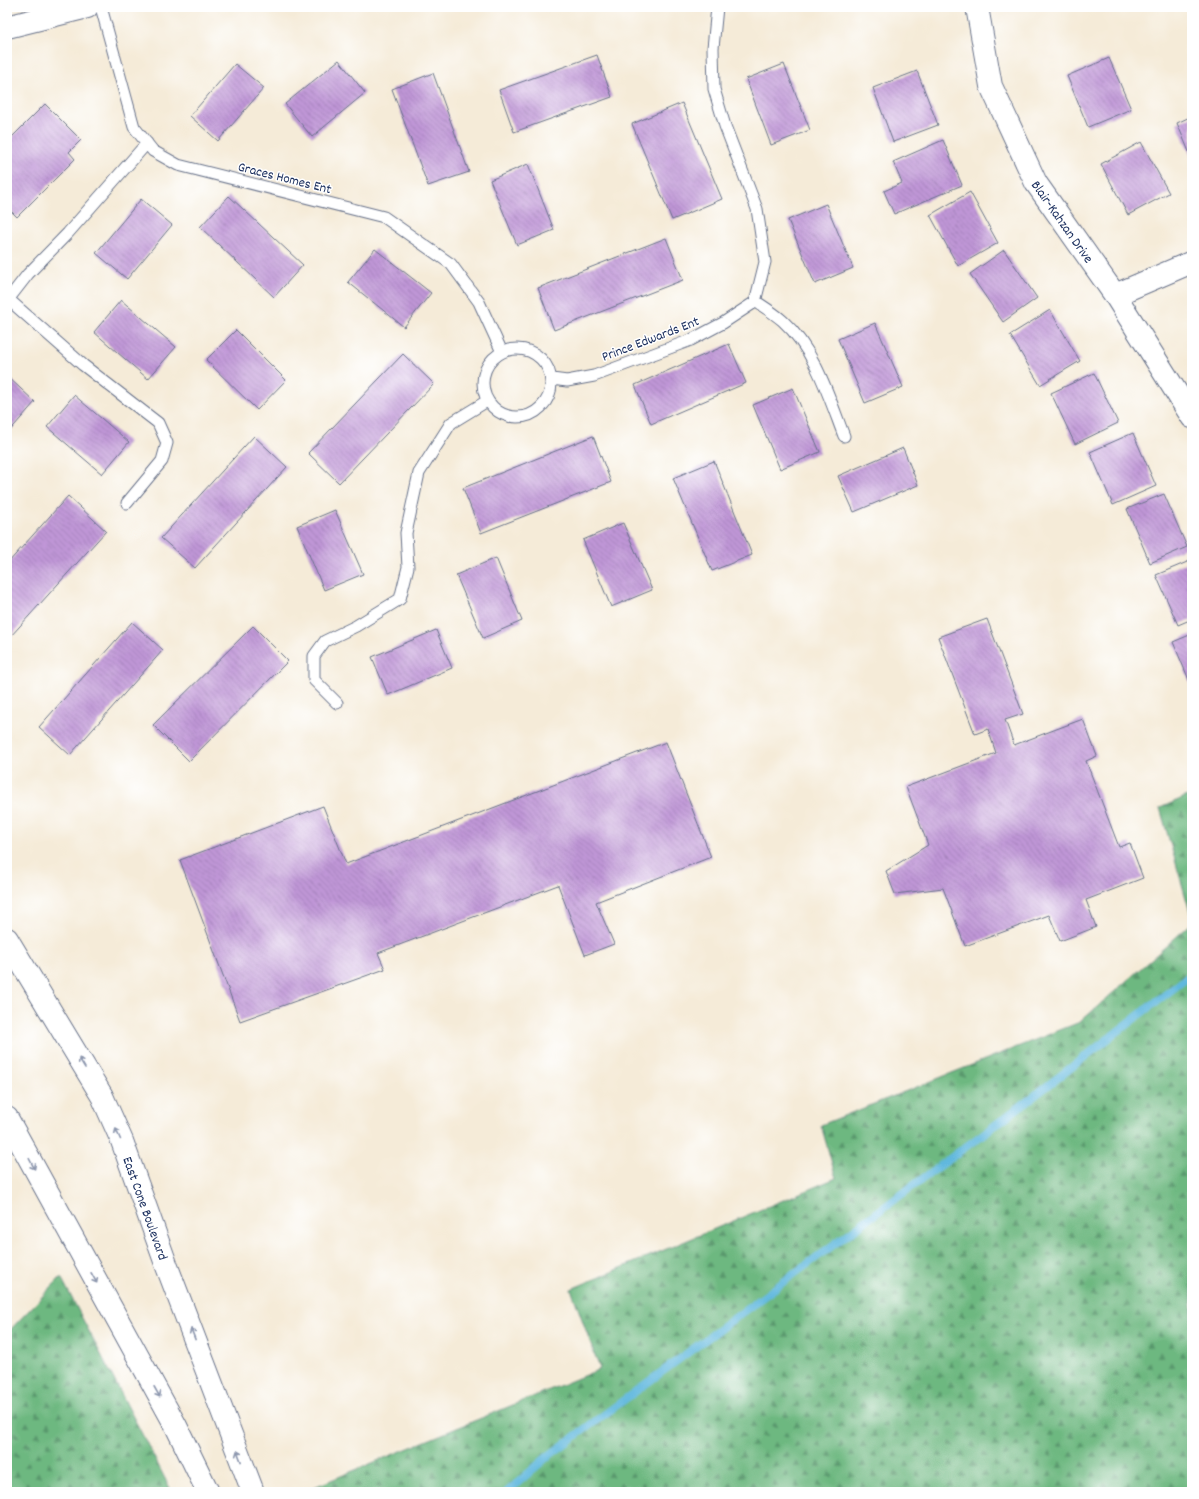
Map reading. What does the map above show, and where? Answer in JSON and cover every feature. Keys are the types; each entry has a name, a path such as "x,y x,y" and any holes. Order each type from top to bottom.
{"street":[{"path":"7,27 87,7"},
{"name":"Blair-Kahzan Drive","path":"977,7 991,86 1036,183 1115,295 1192,417"},
{"path":"1115,295 1192,262"},
{"name":"East Cone Boulevard","path":"7,939 102,1096 119,1134 166,1264 253,1492"},
{"path":"7,1118 176,1426 208,1492"}],"lane":[{"name":"Graces Homes Ent","path":"102,7 134,127 153,151 178,165 384,217 450,264 479,302 502,352"},
{"path":"717,7 713,48 714,89 725,126 757,209 765,262 755,301 783,321 802,343 820,374 844,436"},
{"path":"127,503 162,461 167,443 158,423 83,365 8,300 28,274 68,233 147,143"},
{"name":"Prince Edwards Ent","path":"552,379 567,381 594,376 691,340 723,323 755,301"},
{"path":"517,349 532,352 544,360 550,371 552,379 549,396 541,407 528,414 511,416 495,410 487,401 483,391 483,374 491,361 502,352 517,349"},
{"path":"336,704 314,680 314,656 325,641 356,626 400,599 408,567 406,533 419,473 450,424 487,401"}],"green space":[{"path":"1192,794 1192,919 1160,808"},
{"path":"1192,923 1192,1492 302,1492 600,1369 571,1289 836,1178 821,1125 1080,1022"},
{"path":"61,1277 172,1492 7,1492 7,1333"}],"building":[{"path":"597,55 612,97 514,132 499,90"},
{"path":"1109,58 1131,109 1088,127 1067,76"},
{"path":"339,60 365,93 312,137 285,104"},
{"path":"235,64 264,88 218,141 190,116"},
{"path":"784,64 810,130 771,145 746,79"},
{"path":"917,71 938,125 893,142 873,88"},
{"path":"433,73 469,172 428,186 392,89"},
{"path":"682,103 722,199 672,220 632,124"},
{"path":"45,104 81,140 69,152 75,159 17,217 7,207 7,142"},
{"path":"1192,116 1192,159 1177,123"},
{"path":"943,140 962,185 894,214 884,191 902,183 893,162"},
{"path":"1141,142 1169,193 1128,215 1101,164"},
{"path":"528,164 554,230 517,245 490,180"},
{"path":"970,192 998,243 958,266 930,215"},
{"path":"229,196 303,265 274,297 200,227"},
{"path":"141,199 172,225 127,279 96,253"},
{"path":"826,204 853,268 815,284 788,220"},
{"path":"666,238 683,280 554,330 538,288"},
{"path":"375,249 431,293 404,327 348,282"},
{"path":"1004,250 1037,298 1003,322 970,274"},
{"path":"121,300 176,347 148,379 94,332"},
{"path":"1050,310 1080,361 1040,385 1010,335"},
{"path":"875,323 903,387 865,403 838,339"},
{"path":"236,330 286,380 257,410 206,360"},
{"path":"729,344 746,383 651,424 635,385"},
{"path":"403,354 434,384 339,483 308,453"},
{"path":"1094,373 1118,423 1075,444 1051,393"},
{"path":"7,376 35,402 7,434"},
{"path":"793,388 820,452 780,469 753,405"},
{"path":"74,395 129,442 102,474 47,427"},
{"path":"1133,433 1156,486 1113,505 1090,452"},
{"path":"254,436 287,467 195,568 161,538"},
{"path":"593,436 611,482 481,533 463,488"},
{"path":"903,448 918,485 854,512 838,476"},
{"path":"714,461 752,555 712,571 673,478"},
{"path":"1164,494 1187,547 1150,563 1127,509"},
{"path":"68,496 106,531 10,637 7,634 7,564"},
{"path":"335,510 363,574 324,590 297,526"},
{"path":"623,523 652,590 611,607 583,540"},
{"path":"496,558 522,621 483,638 456,575"},
{"path":"1192,560 1192,619 1178,625 1156,575"},
{"path":"987,619 1023,714 1005,720 1014,745 1083,719 1097,756 1086,761 1119,847 1130,843 1143,878 1086,900 1096,927 1060,941 1049,915 965,946 943,888 895,894 886,871 928,845 906,787 996,753 988,729 975,734 938,637"},
{"path":"132,622 163,650 70,755 39,727"},
{"path":"253,626 288,661 189,761 153,725"},
{"path":"436,630 452,668 388,695 372,657"},
{"path":"1192,634 1192,687 1173,642"},
{"path":"666,742 711,857 596,902 614,944 585,955 558,885 378,953 385,969 240,1021 180,860 323,806 346,864"}],"waterway":[{"path":"507,1492 547,1457 1033,1097 1192,974"}]}
